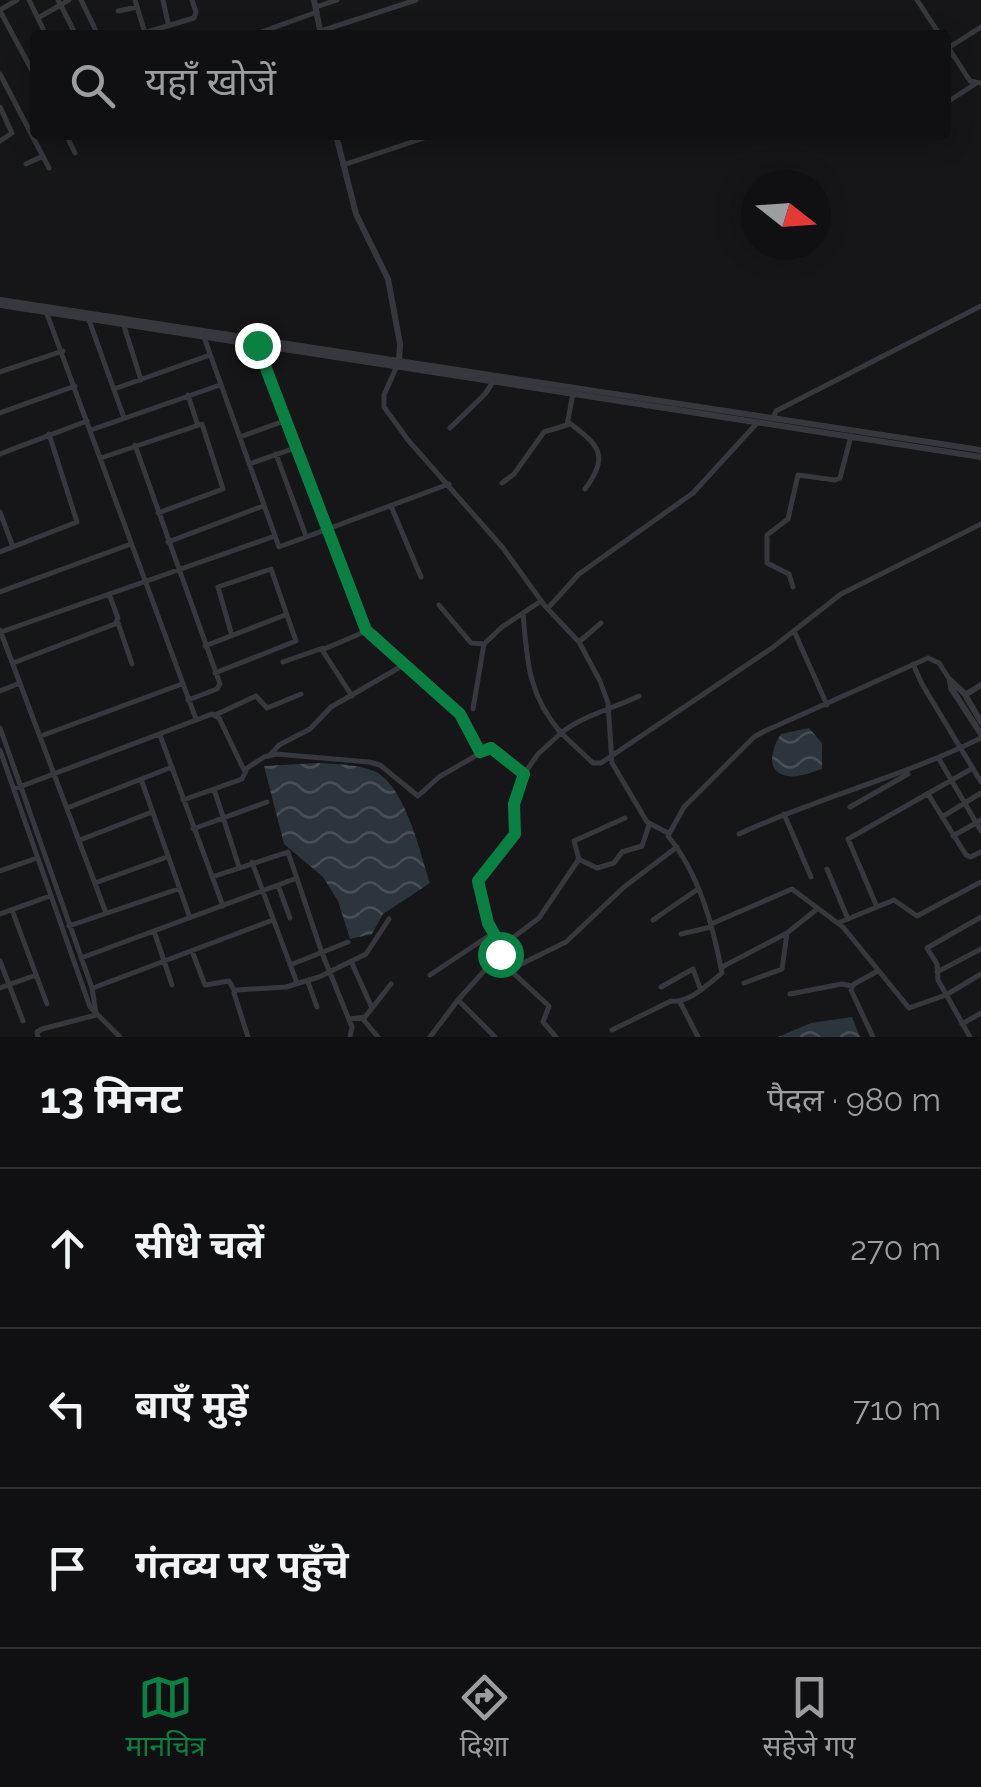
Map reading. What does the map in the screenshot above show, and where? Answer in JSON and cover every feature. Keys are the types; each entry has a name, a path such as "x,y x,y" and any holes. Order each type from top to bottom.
{"street":[{"path":"18,0 0,10 30,67"},
{"path":"30,0 44,30"},
{"path":"38,18 59,2 70,0"},
{"path":"81,0 96,30"},
{"path":"162,0 168,23"},
{"path":"152,30 195,17 192,0"},
{"path":"264,30 337,0"},
{"path":"330,30 416,0"},
{"path":"917,0 937,30"},
{"path":"59,2 73,30"},
{"path":"118,11 136,3 144,30"},
{"path":"951,44 981,27"},
{"path":"951,51 978,83 951,100"},
{"path":"0,74 30,133"},
{"path":"0,107 12,132 0,142"},
{"path":"34,140 49,168"},
{"path":"68,140 75,153"},
{"path":"337,140 362,227 388,279 400,344 384,407 579,642 600,680 610,711 610,757 649,825 668,833 677,847 711,926 722,975 680,1002 670,1001 612,1030"},
{"path":"343,165 418,140"},
{"path":"26,164 42,156"},
{"path":"0,302 981,454"},
{"path":"0,302 124,326 398,364 758,422 774,420 852,436 981,454"},
{"path":"774,420 776,411 981,306"},
{"path":"47,314 196,720"},
{"path":"89,320 124,418"},
{"path":"124,326 141,380"},
{"path":"204,338 280,547 449,484"},
{"path":"257,345 366,630 460,714 480,752"},
{"path":"0,372 63,351"},
{"path":"114,389 210,355"},
{"path":"450,428 493,382"},
{"path":"91,430 220,385"},
{"path":"0,413 75,386"},
{"path":"502,484 516,472 540,436 569,418 573,394"},
{"path":"158,512 223,490 188,395"},
{"path":"569,418 588,436 601,457 600,468 585,489"},
{"path":"240,438 288,420"},
{"path":"0,454 88,421"},
{"path":"547,608 579,574 690,496 758,422"},
{"path":"101,458 198,423"},
{"path":"0,552 78,521 49,434"},
{"path":"793,587 789,574 767,563 767,535 788,519 798,474 838,479 852,436"},
{"path":"135,445 220,684 218,689 188,700"},
{"path":"250,464 298,447"},
{"path":"276,454 306,536"},
{"path":"168,542 264,506"},
{"path":"391,506 421,577"},
{"path":"0,512 13,548"},
{"path":"523,612 531,682 545,715 595,764 794,632 841,594 981,524"},
{"path":"106,913 0,631 275,536"},
{"path":"0,592 131,544"},
{"path":"216,673 296,641 270,569 218,587 232,636"},
{"path":"108,594 132,664"},
{"path":"439,606 472,644 484,644 541,600"},
{"path":"205,646 285,615"},
{"path":"13,663 118,620"},
{"path":"579,642 601,623"},
{"path":"283,662 366,630"},
{"path":"794,632 826,705"},
{"path":"473,710 484,644"},
{"path":"323,648 322,654 352,696"},
{"path":"668,833 684,807 754,737 928,658 935,660 965,695 981,722"},
{"path":"913,664 981,782"},
{"path":"183,800 242,779 246,770 279,745 310,729 331,707 404,666"},
{"path":"850,807 981,736 950,680"},
{"path":"0,690 20,683"},
{"path":"41,736 182,684"},
{"path":"965,695 981,685"},
{"path":"18,788 215,715 255,696 267,708 301,694"},
{"path":"502,946 486,916 478,881 515,834 514,804 524,774 538,754 578,719 610,711 639,696"},
{"path":"215,715 246,770"},
{"path":"0,728 41,856 69,926 77,960 92,988 96,1016"},
{"path":"160,735 223,906"},
{"path":"270,755 376,763 418,796 439,777 491,748 524,774"},
{"path":"0,750 18,788"},
{"path":"939,758 981,830"},
{"path":"67,808 172,768"},
{"path":"876,906 848,839 973,768"},
{"path":"740,834 784,814 914,770"},
{"path":"141,779 190,918"},
{"path":"214,789 239,867"},
{"path":"942,818 981,793"},
{"path":"928,794 968,857 981,852"},
{"path":"193,829 267,802"},
{"path":"79,840 152,812"},
{"path":"784,814 811,877"},
{"path":"430,1037 497,958 502,946 539,918 578,860 574,841 625,818"},
{"path":"953,836 978,822"},
{"path":"578,860 597,868 614,863 622,852 642,846 649,825"},
{"path":"512,969 566,942 624,887 677,847"},
{"path":"212,878 286,851 353,1030 350,1037"},
{"path":"0,871 41,856"},
{"path":"41,856 50,896 96,1016 120,1037"},
{"path":"94,884 167,857"},
{"path":"252,862 297,983"},
{"path":"827,868 848,919"},
{"path":"77,960 298,878"},
{"path":"838,924 897,900 917,916 981,882"},
{"path":"278,885 290,918"},
{"path":"69,926 178,888"},
{"path":"681,934 711,926 789,888 838,924 909,1008 946,995 981,974"},
{"path":"654,920 698,889"},
{"path":"0,914 50,896"},
{"path":"722,967 787,933 818,909"},
{"path":"12,910 47,1004"},
{"path":"970,1037 946,995 928,945 981,916"},
{"path":"235,991 308,982 368,952 388,919"},
{"path":"92,988 272,920"},
{"path":"154,931 172,985"},
{"path":"430,975 494,933"},
{"path":"744,983 782,970 787,933"},
{"path":"290,965 348,942"},
{"path":"937,972 981,948"},
{"path":"192,951 205,985 229,981 248,1037"},
{"path":"497,958 550,1008 543,1022 556,1037"},
{"path":"0,961 23,1021"},
{"path":"352,961 372,1008"},
{"path":"662,987 692,969 700,989"},
{"path":"790,994 842,984 852,986 878,971"},
{"path":"0,988 36,975"},
{"path":"308,982 317,1007"},
{"path":"349,1020 362,1018 391,984"},
{"path":"852,986 851,993 873,1037"},
{"path":"458,1000 495,1037"},
{"path":"680,1002 698,1037"},
{"path":"962,1024 981,1013"},
{"path":"38,1037 37,1032 42,1029 96,1016"},
{"path":"362,1018 378,1037"}],"water":[{"path":"809,728 822,743 822,769 796,776 780,774 772,759 781,734"},
{"path":"318,763 361,767 385,779 403,804 421,854 430,883 383,914 372,934 350,939 338,901 323,877 284,844 264,766"},
{"path":"852,1017 860,1037 778,1037 811,1023"}],"route":[{"path":"257,345 366,630 460,714 480,752 491,748 524,774 514,804 515,834 478,881 484,912 502,948 500,954"}]}
